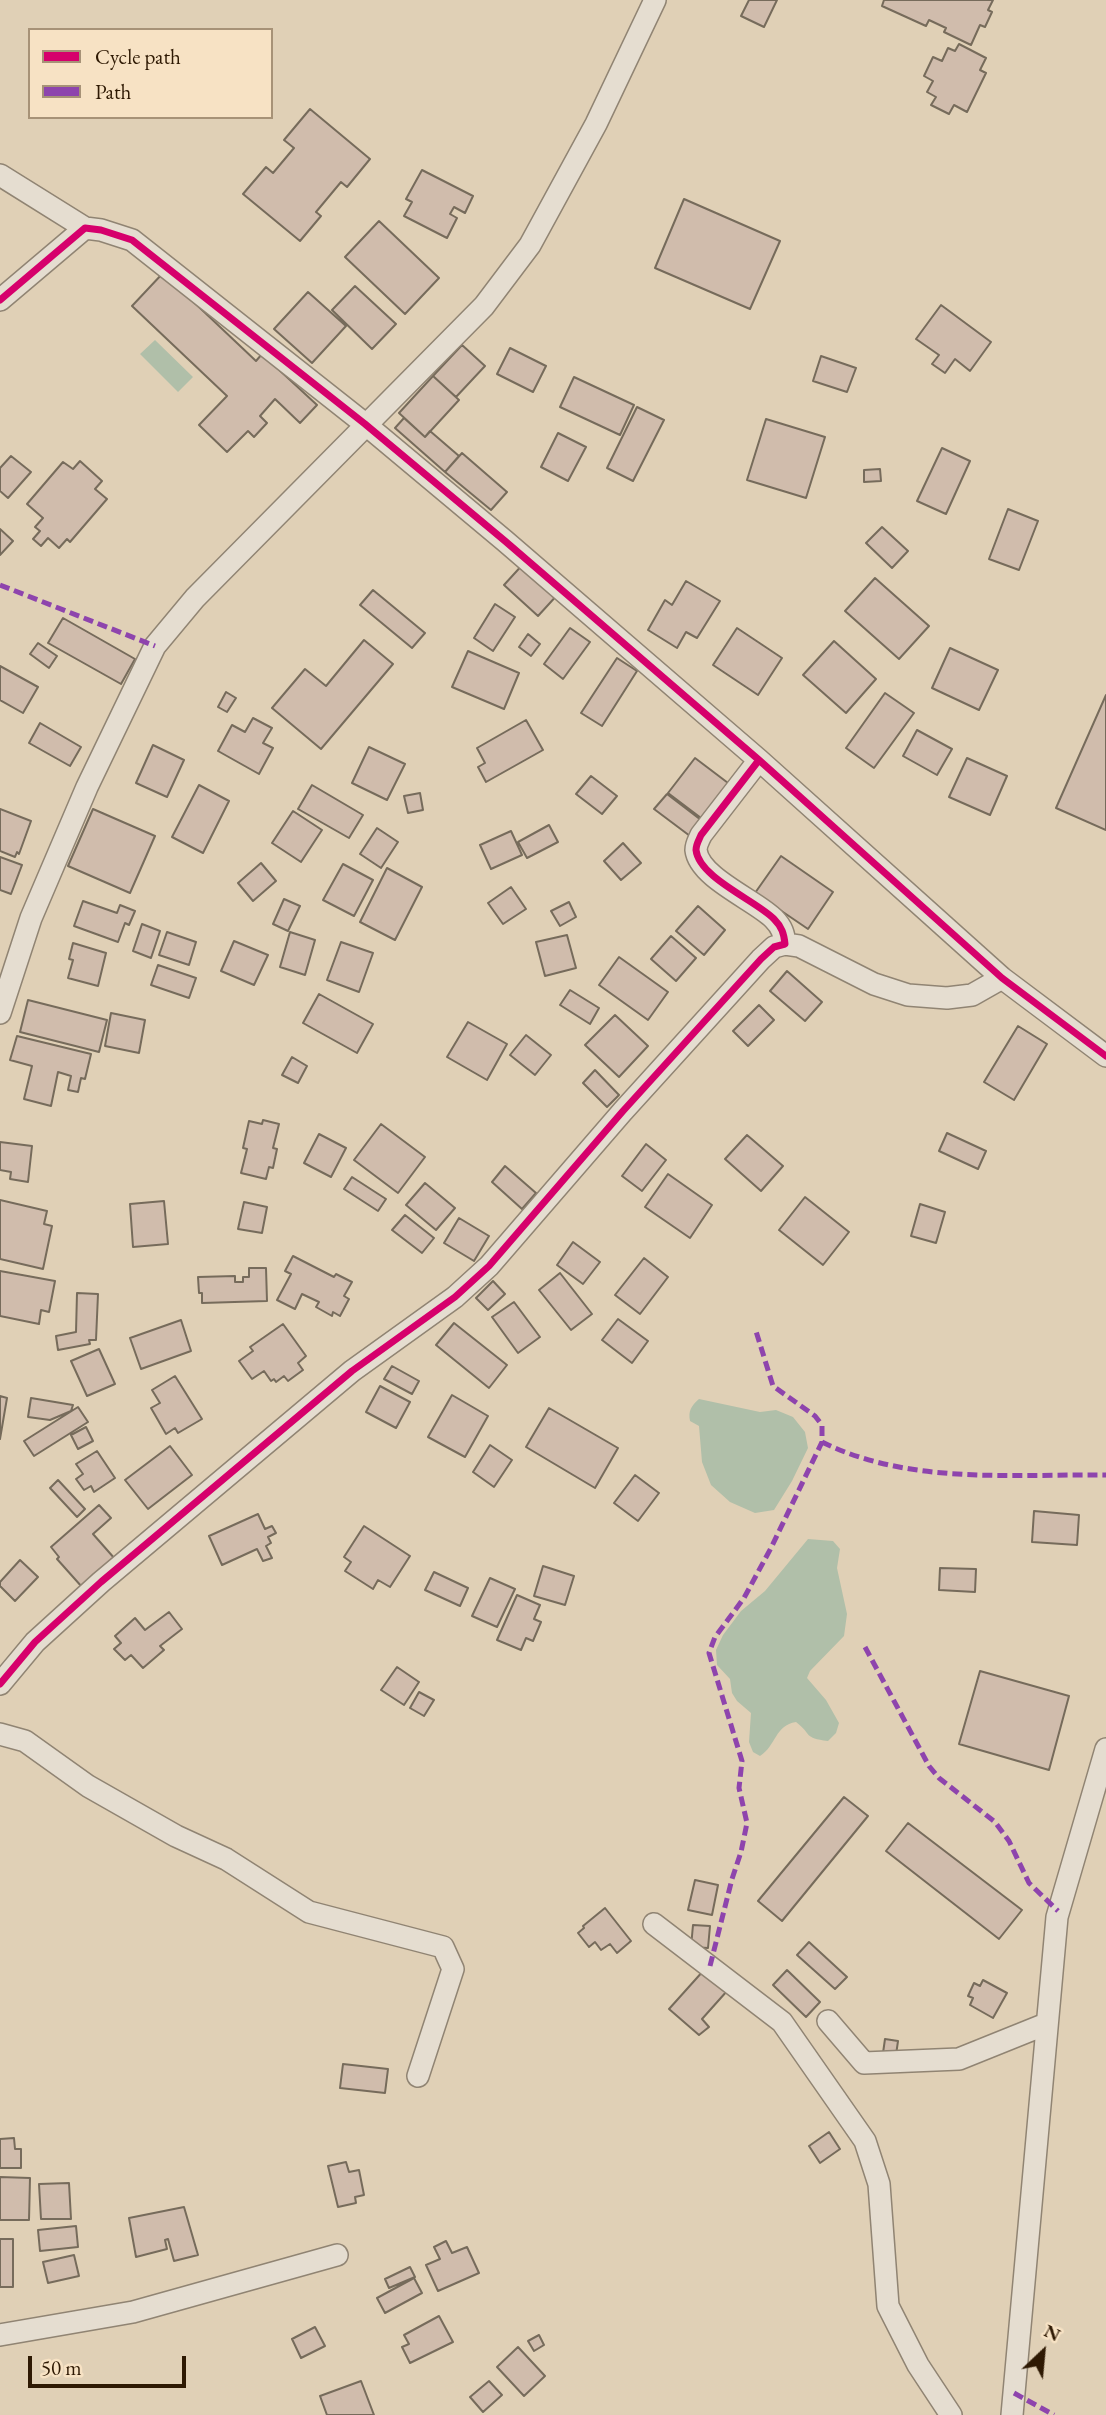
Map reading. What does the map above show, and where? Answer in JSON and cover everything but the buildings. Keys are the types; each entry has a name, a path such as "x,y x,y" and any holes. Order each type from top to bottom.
{"street":[{"path":"0,1013 31,918 87,786 155,646 195,598 484,306 530,245 596,124 655,0"},
{"path":"0,175 85,228 118,234 132,240 365,424 759,760 1002,978 1106,1056"},
{"path":"0,300 85,228"},
{"path":"759,760 701,835 696,846 697,855 727,887 773,918 783,931 785,944"},
{"path":"0,1684 35,1642 101,1582 352,1371 455,1297 489,1266 623,1111 775,947 785,944 799,946 874,984 908,996 947,998 972,995 1002,978"},
{"path":"0,1734 25,1741 88,1786 176,1836 226,1859 309,1912 443,1947 453,1969 418,2076"},
{"path":"1012,2415 1057,1917 1106,1749"},
{"path":"654,1924 782,2022 865,2141 879,2185 888,2306 918,2365 951,2415"},
{"path":"828,2021 864,2063 958,2059 1046,2024"},
{"path":"0,2335 133,2312 337,2255"}],"shaded area":[{"path":"155,340 193,377 178,392 140,354"},
{"path":"699,1399 760,1412 776,1410 793,1417 805,1432 808,1448 774,1510 755,1513 730,1502 711,1485 702,1462 699,1426 690,1421 689,1417 691,1409"},
{"path":"808,1539 833,1541 840,1549 837,1568 847,1614 844,1636 810,1671 807,1678 826,1700 839,1723 836,1733 828,1741 811,1737 796,1722 789,1724 760,1756 753,1752 749,1742 751,1713 732,1693 730,1679 717,1665 716,1650 723,1635 741,1611 765,1591"}],"marked path":[{"path":"0,585 155,646"},
{"path":"710,1966 747,1823 739,1788 742,1761 709,1653 715,1637 744,1598 771,1548 822,1442 822,1425 815,1416 773,1386 755,1328"},
{"path":"822,1442 855,1456 925,1471 998,1475 1106,1475"},
{"path":"865,1647 929,1766 939,1778 995,1822 1009,1841 1029,1883 1058,1911"},
{"path":"1014,2393 1054,2415"}],"cycle path":[{"path":"0,300 85,228 132,240 365,424 505,541 759,760 1002,978 1106,1056"},
{"path":"0,1684 35,1642 101,1582 352,1371 455,1297 489,1266 623,1111 761,959 774,947 785,944 782,931 774,919 707,870 696,850 701,835 759,760"}]}
